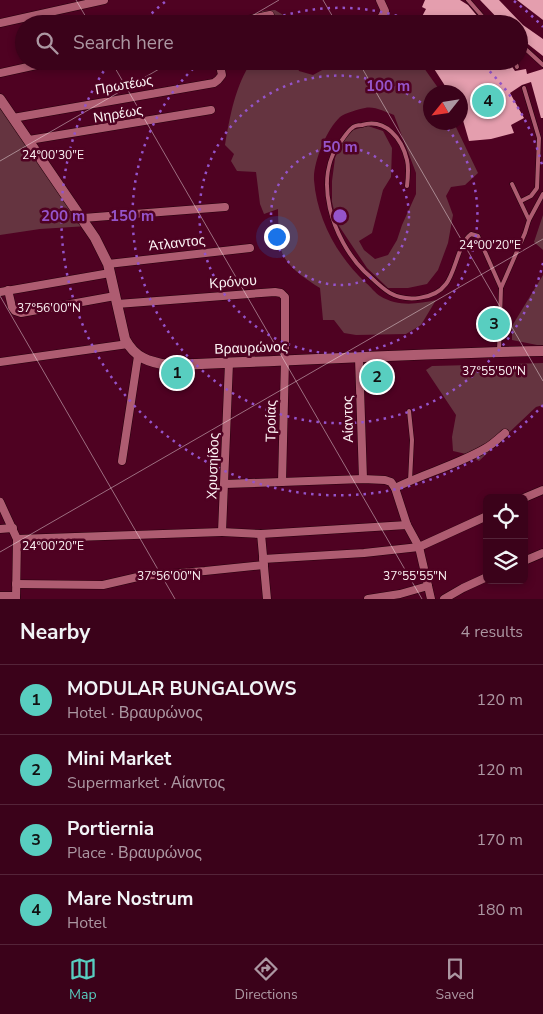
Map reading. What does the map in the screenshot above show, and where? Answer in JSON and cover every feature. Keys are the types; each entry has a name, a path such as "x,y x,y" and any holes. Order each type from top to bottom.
{"main road":[{"path":"0,99 96,238 109,268 123,333 128,344 138,356"},
{"name":"Βραυρώνος","path":"138,356 154,363 168,365 499,351 543,351"}],"street":[{"path":"36,15 104,0"},
{"path":"380,0 384,11 382,15"},
{"path":"0,23 15,20"},
{"path":"0,73 15,70"},
{"name":"Πρωτέως","path":"13,118 214,82 222,75 221,70"},
{"name":"Νηρέως","path":"29,140 211,110"},
{"path":"84,218 225,207"},
{"name":"Άτλαντος","path":"4,291 109,268 250,248"},
{"path":"4,291 15,311 21,313 116,300"},
{"name":"Κρόνου","path":"116,300 281,293 286,304 285,361"},
{"path":"0,362 128,344"},
{"path":"122,461 138,356"},
{"name":"Αίαντος","path":"359,358 362,479"},
{"name":"Τροίας","path":"282,482 285,361"},
{"name":"Χρυσηίδος","path":"222,532 229,363"},
{"path":"395,488 451,465 487,447 505,433"},
{"path":"225,484 362,479 391,482 419,548 431,599"},
{"path":"528,496 543,490"},
{"path":"0,502 18,539 16,598 0,596"},
{"path":"16,584 103,584 142,576 264,562 419,548 483,518"},
{"path":"18,539 222,532 261,534 408,525"},
{"path":"0,530 13,528"},
{"path":"261,534 267,599"},
{"path":"528,559 543,553"},
{"path":"444,599 483,579"},
{"path":"368,599 400,594 428,586"}],"lane":[{"path":"468,0 481,15"},
{"path":"528,51 543,65"},
{"path":"521,201 531,196 537,188 539,138 524,88"},
{"path":"408,186 409,168 407,158 401,144 389,128 368,123 352,128 337,146 330,163 327,188 330,210 336,228 348,250 360,266 390,293 407,298 428,297 446,285 466,240 471,234 478,236 500,288 499,351"},
{"path":"512,184 529,220"},
{"path":"500,288 526,233 529,220 543,194"},
{"path":"409,411 412,440 410,481"}],"shaded area":[{"path":"275,10 283,15 262,15 262,11"},
{"path":"247,70 299,70 313,75 322,70 425,70 436,85 423,85 423,130 457,130 478,173 465,185 451,187 446,196 453,215 448,243 438,270 427,284 408,288 388,288 367,268 337,223 332,202 335,158 342,142 353,130 368,126 383,131 392,148 391,177 383,190 372,233 359,241 364,250 375,259 388,255 397,240 416,194 416,173 394,115 369,108 352,111 340,117 326,137 318,155 314,173 319,209 330,236 346,261 376,293 394,302 408,304 436,300 421,325 406,334 356,335 344,333 334,320 323,320 320,288 295,270 282,253 278,209 264,214 260,204 256,172 237,171 231,161 234,154 225,145 231,112"},
{"path":"0,99 88,226 40,229 0,235"},
{"path":"543,215 543,250 534,242"},
{"path":"543,275 543,345 512,340 512,326"},
{"path":"543,363 543,405 536,407 479,461 466,454 453,451 452,437 456,415 426,370 432,366"}],"building":[{"path":"425,0 460,0 468,5 476,15 423,15 426,9 422,7"},
{"path":"480,0 499,0 513,15 494,15"},
{"path":"517,0 543,0 543,20"},
{"path":"528,28 543,39 543,56 528,44"},
{"path":"543,69 543,118 541,118 531,82 522,85 510,93 524,118 511,125 514,133 491,139 469,141 466,130 468,130 468,85 444,85 435,70 526,70 527,74"},
{"path":"384,364 384,389 370,389 370,365"}],"place":[{"name":"Mare Nostrum","path":"488,101"},
{"name":"Portiernia","path":"494,324"},
{"name":"MODULAR BUNGALOWS","path":"177,373"},
{"name":"Mini Market","path":"377,377"}]}
